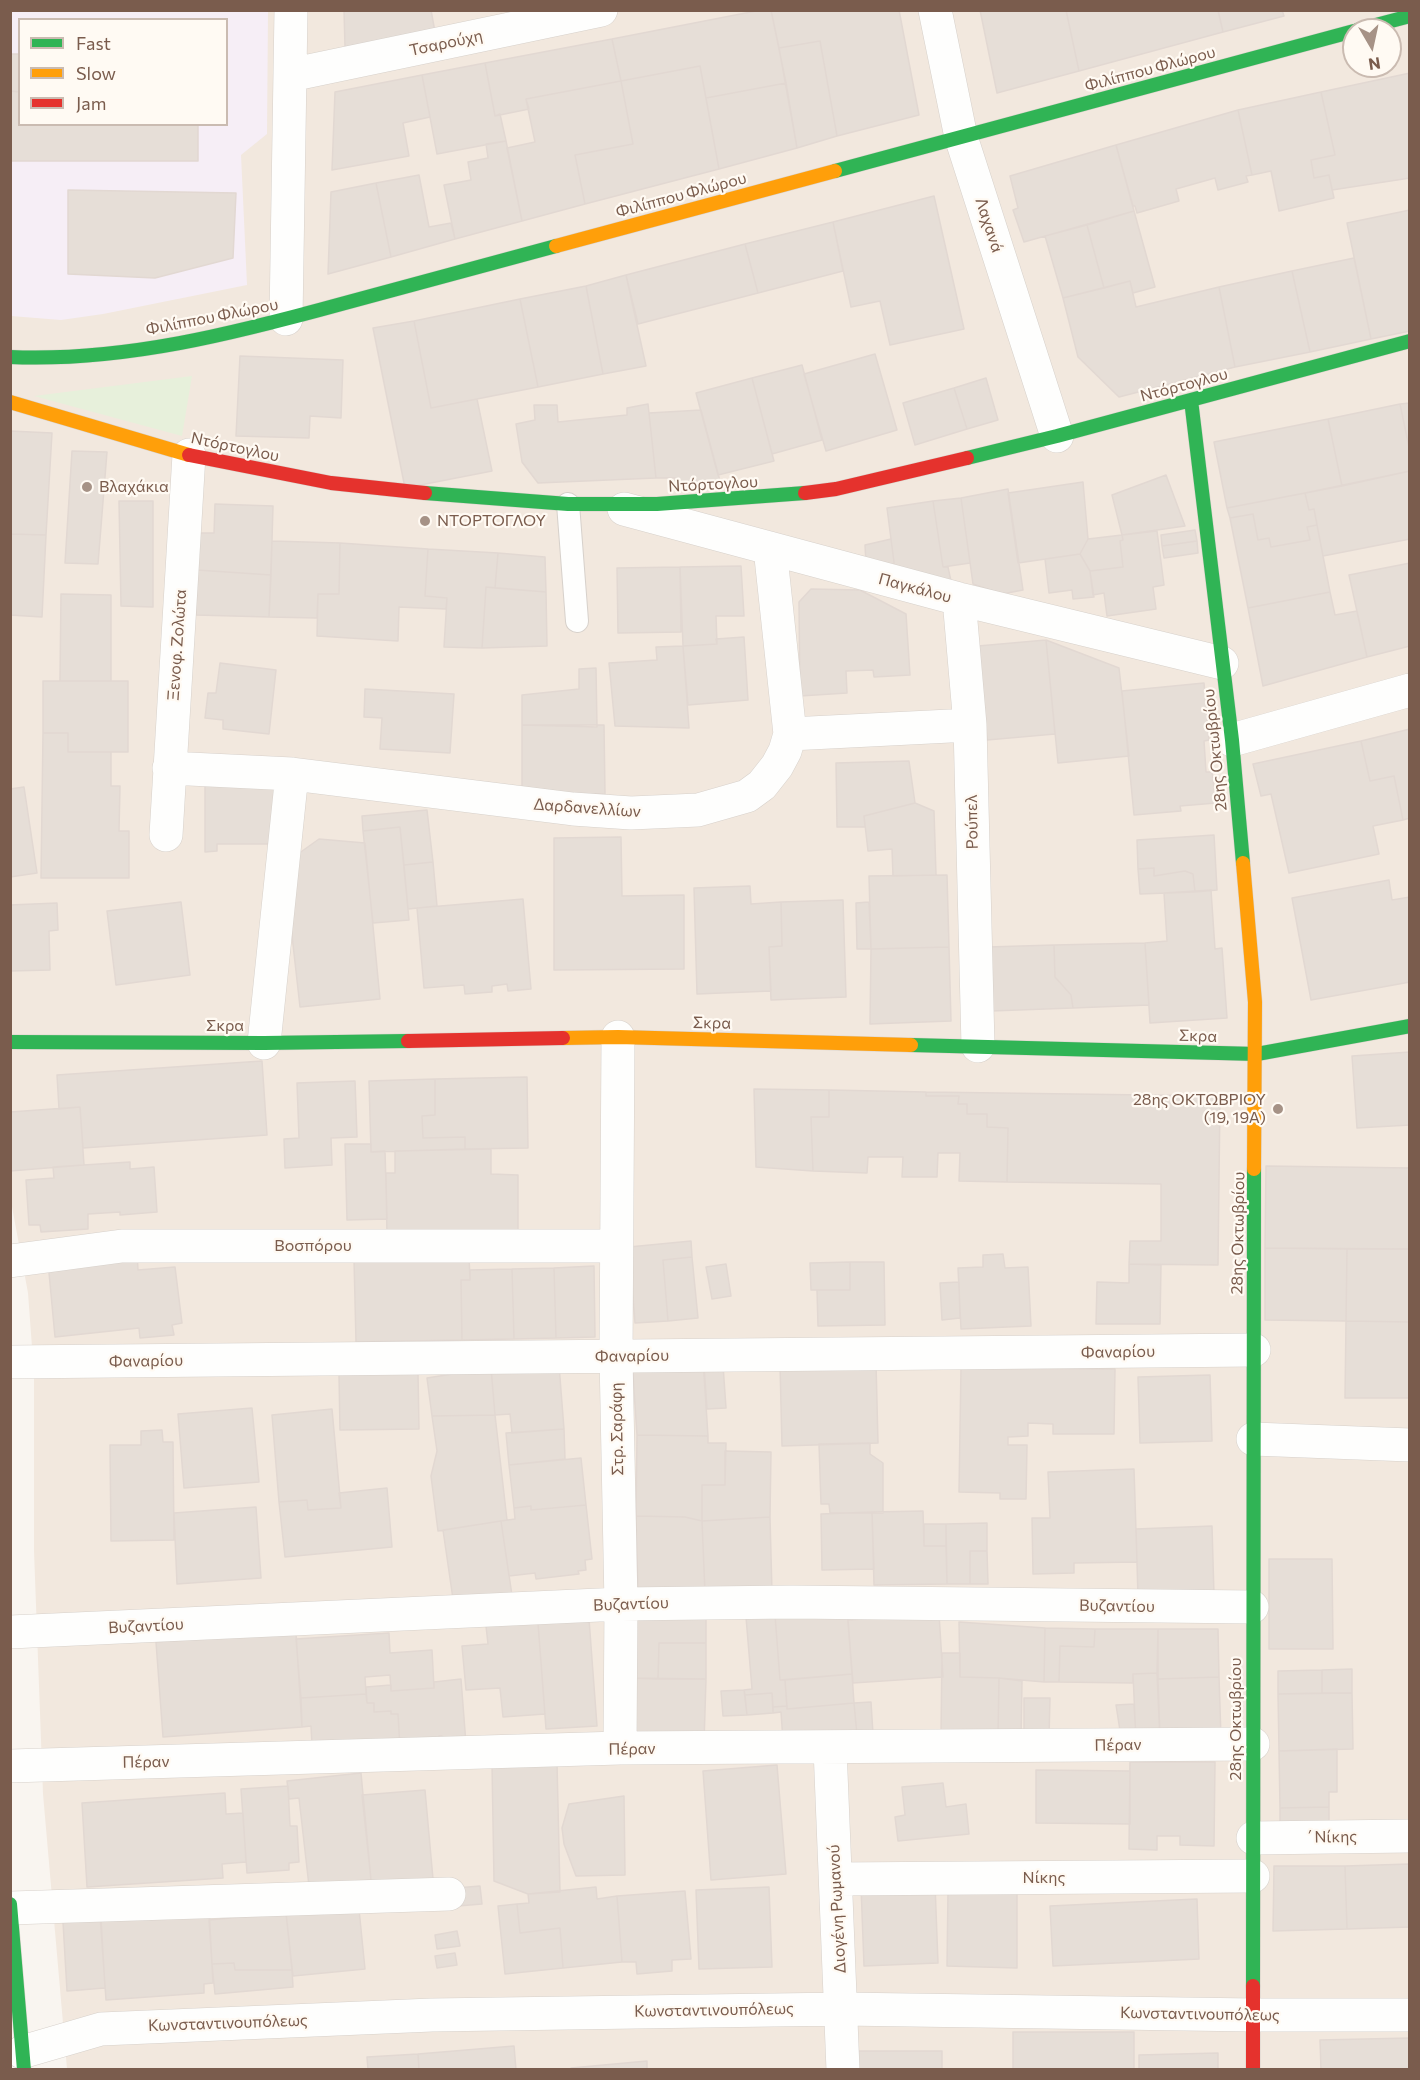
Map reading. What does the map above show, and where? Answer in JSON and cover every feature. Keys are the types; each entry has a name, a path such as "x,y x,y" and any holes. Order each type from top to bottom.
{"street":[{"path":"286,319 291,10"},
{"name":"Τσαρούχη","path":"290,75 602,10"},
{"name":"Λαχανά","path":"935,10 961,137 1057,436"},
{"name":"Φιλίππου Φλώρου","path":"10,357 49,358 121,352 201,338 286,319 1342,34"},
{"name":"Ντόρτογλου","path":"10,402 189,455 291,477 375,489 568,504 610,505 737,500 816,493 1057,436 1410,341"},
{"name":"28ης Οκτωβρίου","path":"1191,400 1232,740 1252,958 1257,1054 1252,1607 1253,2070"},
{"name":"Ξενοφ. Ζολώτα","path":"166,835 189,455"},
{"name":"Παγκάλου","path":"610,505 959,600 1222,663"},
{"path":"770,548 790,734 970,725"},
{"name":"Ρούπελ","path":"959,600 970,725 978,1046"},
{"path":"1232,740 1410,690"},
{"name":"Δαρδανελλίων","path":"169,768 292,774 573,809 631,813 698,810 747,795 762,785 777,766 790,734"},
{"path":"264,1043 292,774"},
{"name":"Σκρα","path":"10,1042 264,1043 618,1038 1257,1054 1410,1026"},
{"name":"Στρ. Σαράφη","path":"618,1038 616,1356 621,1604 620,1748"},
{"name":"Βοσπόρου","path":"10,1261 122,1246 616,1246"},
{"name":"Φαναρίου","path":"10,1362 1254,1350"},
{"path":"1253,1439 1410,1445"},
{"name":"Βυζαντίου","path":"10,1632 621,1604 792,1602 1252,1607"},
{"name":"Πέραν","path":"10,1766 620,1748 1253,1744"},
{"name":"Διογένη Ρωμανού","path":"830,1748 843,2070"},
{"name":"΄Νίκης","path":"1253,1838 1410,1836"},
{"name":"Νίκης","path":"836,1879 1253,1876"},
{"path":"19,2059 11,1906 449,1893"},
{"name":"Κωνσταντινουπόλεως","path":"19,2059 80,2034 101,2029 432,2015 842,2009 1410,2015"}],"lane":[{"path":"568,504 577,621"}],"shaded area":[{"path":"10,11 1409,11 1409,2069 67,2069 43,1794 34,1551 34,1374 28,1293 10,1196"},
{"path":"10,11 268,11 267,134 241,155 247,285 103,314 61,320 11,316"}],"green space":[{"path":"192,376 182,436 34,396"}],"building":[{"path":"344,10 431,10 435,32 345,47"},
{"path":"771,10 786,83 706,98 700,66 621,81 612,39"},
{"path":"771,10 899,10 919,115 837,136 820,41 779,48"},
{"path":"980,10 1066,10 1079,71 997,93"},
{"path":"1066,10 1218,10 1223,32 1079,71"},
{"path":"1218,10 1282,10 1284,16 1223,32"},
{"path":"612,39 621,81 526,99 529,109 495,116 485,63"},
{"path":"820,41 837,136 797,148 779,48"},
{"path":"10,54 18,54 18,92 10,91"},
{"path":"485,63 495,116 500,114 506,141 437,154 422,75"},
{"path":"700,66 719,169 585,204 575,155 633,144 621,81"},
{"path":"1410,73 1410,178 1332,190 1329,175 1314,178 1311,160 1335,155 1321,92 1387,78 1402,78 1402,75"},
{"path":"422,75 430,117 403,123 409,156 332,170 335,92"},
{"path":"621,81 633,144 575,155 585,204 522,221 507,148 535,142 526,99"},
{"path":"786,83 797,148 719,169 706,98"},
{"path":"10,91 18,92 18,126 198,126 198,161 10,161"},
{"path":"1321,92 1335,155 1311,160 1314,178 1329,175 1334,198 1279,211 1271,171 1252,175 1238,110"},
{"path":"1238,110 1252,175 1246,176 1248,182 1218,190 1215,178 1176,189 1179,201 1137,213 1116,145"},
{"path":"506,141 522,221 455,239 444,185 471,180 468,162 488,158 486,144"},
{"path":"1116,145 1134,211 1024,242 1013,210 1018,208 1010,176"},
{"path":"419,175 429,227 451,223 455,239 391,257 376,183"},
{"path":"376,183 391,257 328,274 331,192"},
{"path":"68,190 236,193 233,258 155,278 68,274"},
{"path":"934,196 964,329 890,345 880,301 851,307 833,222"},
{"path":"1410,210 1410,331 1371,339 1347,223"},
{"path":"1134,211 1155,287 1133,293 1130,281 1104,288 1087,225"},
{"path":"833,222 843,271 758,293 745,244"},
{"path":"1087,225 1104,288 1063,298 1045,236"},
{"path":"745,244 758,293 638,324 626,275"},
{"path":"1354,258 1371,339 1310,352 1292,271"},
{"path":"1292,271 1310,352 1235,367 1219,287"},
{"path":"626,275 646,366 603,374 586,286"},
{"path":"1130,281 1136,307 1219,287 1235,367 1119,397 1078,357 1063,298"},
{"path":"586,286 603,374 538,387 520,299"},
{"path":"520,299 538,387 431,408 414,321"},
{"path":"414,321 431,408 477,399 492,471 405,488 373,328"},
{"path":"875,354 897,430 826,451 804,374"},
{"path":"240,356 343,360 341,418 310,416 309,438 236,436"},
{"path":"802,365 822,440 772,454 752,378"},
{"path":"752,378 774,461 718,475 696,393"},
{"path":"986,378 998,420 967,429 954,388"},
{"path":"954,388 967,429 915,445 903,403"},
{"path":"1410,403 1410,452 1400,404"},
{"path":"648,404 656,478 538,483 522,462 516,424 535,420 534,405 557,405 558,422 627,415 627,408"},
{"path":"1400,404 1410,452 1410,471 1342,486 1328,419"},
{"path":"701,410 720,481 675,482 675,478 656,478 649,413"},
{"path":"1328,419 1342,486 1227,508 1214,442"},
{"path":"10,431 52,433 46,535 10,534"},
{"name":"Βλαχάκια","path":"72,451 107,452 98,564 65,563"},
{"path":"1410,471 1410,539 1323,556 1314,509 1309,510 1305,493"},
{"path":"1166,475 1185,526 1122,535 1112,495"},
{"path":"1083,482 1088,539 1080,554 1018,563 1008,493"},
{"path":"1008,489 1023,590 1002,594 973,584 961,498"},
{"path":"1305,493 1309,510 1314,509 1317,525 1307,527 1310,540 1271,547 1269,538 1258,540 1253,514 1230,518 1227,508"},
{"path":"961,498 970,563 943,567 933,501"},
{"path":"119,501 153,501 153,607 121,606"},
{"path":"933,501 943,567 948,567 952,586 895,570 887,508"},
{"path":"215,504 273,506 271,575 197,570 199,533 214,533"},
{"path":"1253,514 1258,540 1269,538 1271,547 1310,540 1307,527 1317,525 1330,592 1248,608 1230,518"},
{"path":"1195,530 1197,541 1162,546 1161,535"},
{"path":"1157,531 1164,585 1153,587 1156,609 1107,616 1104,593 1093,595 1090,571 1123,567 1120,541 1123,540 1122,535"},
{"path":"10,534 46,535 42,617 10,615"},
{"path":"1122,535 1123,540 1120,541 1123,567 1090,571 1080,554 1088,539"},
{"path":"891,539 895,570 866,564 865,545"},
{"path":"272,541 340,543 339,594 318,594 317,618 269,617"},
{"path":"1197,541 1198,553 1164,558 1162,546"},
{"path":"340,543 428,549 425,596 447,598 446,609 399,607 398,641 317,636 318,594 339,594"},
{"path":"428,549 498,553 495,588 486,587 482,648 444,647 447,598 425,596"},
{"path":"498,553 545,557 546,592 495,588"},
{"path":"1080,554 1090,571 1094,597 1073,599 1072,590 1049,593 1045,559"},
{"path":"1410,563 1410,646 1367,657 1349,575"},
{"path":"741,566 744,616 716,616 717,644 683,646 680,567"},
{"path":"680,567 681,632 618,633 617,568"},
{"path":"197,570 271,575 269,617 196,615"},
{"path":"486,587 546,592 547,646 482,648"},
{"path":"811,589 860,590 906,614 910,675 874,677 873,670 846,671 847,693 800,696 799,602"},
{"path":"1330,592 1335,615 1357,611 1367,657 1263,686 1248,608"},
{"path":"61,594 111,595 111,681 60,681"},
{"path":"744,637 748,700 688,705 683,646 717,644 716,639"},
{"path":"1046,640 1055,734 987,740 978,646"},
{"path":"1046,640 1119,668 1129,756 1058,763"},
{"path":"683,646 689,728 615,726 609,663 657,660 656,647"},
{"path":"220,663 276,670 269,734 223,729 223,720 205,718 208,693 216,693"},
{"path":"596,668 597,727 522,725 522,695 579,689 579,669"},
{"path":"43,681 128,681 128,752 68,752 68,733 43,733"},
{"path":"1204,683 1209,740 1204,741 1206,772 1212,772 1216,803 1180,806 1181,811 1134,815 1122,691"},
{"path":"365,689 454,694 450,753 380,749 382,718 364,717"},
{"path":"522,725 604,725 605,794 522,793"},
{"path":"1410,729 1410,818 1403,820 1394,776 1370,781 1361,741"},
{"path":"43,733 68,733 68,752 111,752 111,786 120,786 119,831 129,831 129,878 41,878"},
{"path":"1361,741 1370,781 1394,776 1403,820 1373,826 1379,854 1289,873 1271,794 1261,796 1253,764"},
{"path":"909,761 915,803 864,816 865,827 837,827 836,763"},
{"path":"205,780 275,780 275,844 217,844 217,851 205,852"},
{"path":"24,787 37,873 10,877 10,789"},
{"path":"915,803 934,811 936,875 893,876 892,849 868,851 864,816"},
{"path":"427,810 433,862 404,865 400,827 363,831 362,816"},
{"path":"400,827 409,920 373,923 363,831"},
{"path":"1214,835 1217,890 1195,892 1193,874 1185,871 1154,876 1154,868 1138,869 1137,840"},
{"path":"621,837 622,896 684,895 684,969 554,970 554,838"},
{"path":"319,839 365,843 380,999 300,1007 284,864"},
{"path":"433,862 437,906 408,909 404,865"},
{"path":"1154,868 1154,876 1185,871 1193,874 1195,892 1140,894 1138,869"},
{"path":"947,875 949,947 871,949 869,876"},
{"path":"1389,880 1392,900 1410,897 1410,982 1311,1000 1292,898"},
{"path":"750,886 751,904 781,902 782,946 769,947 771,991 697,994 694,888"},
{"path":"1211,890 1215,949 1222,948 1227,1018 1150,1023 1145,943 1167,941 1164,893"},
{"path":"523,899 531,989 508,991 507,984 492,986 492,992 465,994 464,985 424,988 417,908"},
{"path":"843,900 846,997 771,1000 769,947 782,946 781,902"},
{"path":"181,902 190,975 116,985 107,911"},
{"path":"869,902 871,949 857,949 856,903"},
{"path":"57,903 58,930 49,931 50,970 10,971 10,905"},
{"path":"1145,943 1149,1005 1073,1008 1071,995 1055,977 1054,945"},
{"path":"1054,945 1055,977 1071,995 1073,1008 991,1011 988,947"},
{"path":"949,947 951,1021 870,1024 871,949"},
{"path":"1410,1052 1410,1125 1357,1128 1352,1056"},
{"path":"262,1061 267,1135 83,1148 80,1107 59,1109 57,1075"},
{"path":"527,1077 528,1148 465,1149 465,1137 423,1138 422,1116 435,1115 435,1079"},
{"path":"435,1079 435,1115 422,1116 423,1138 465,1137 465,1149 371,1152 369,1081"},
{"path":"355,1081 357,1137 331,1138 332,1165 285,1168 284,1139 299,1138 297,1083"},
{"path":"754,1089 829,1090 829,1117 811,1117 813,1171 756,1167"},
{"path":"829,1090 926,1092 926,1096 959,1096 958,1104 967,1104 967,1114 987,1114 987,1127 1008,1128 1007,1182 959,1181 960,1153 938,1153 937,1177 902,1177 903,1157 868,1157 867,1173 813,1171 811,1117 829,1117"},
{"path":"926,1092 1220,1096 1218,1265 1129,1264 1130,1241 1161,1241 1161,1184 1007,1182 1008,1128 987,1127 987,1114 967,1114 967,1104 958,1104 959,1096 926,1096"},
{"path":"80,1107 84,1165 10,1171 10,1112"},
{"path":"345,1144 371,1144 371,1152 385,1151 387,1219 347,1220"},
{"path":"491,1149 491,1174 518,1175 518,1239 387,1238 386,1173 395,1173 395,1151"},
{"path":"130,1162 130,1169 154,1167 157,1212 120,1215 120,1212 88,1214 88,1229 41,1232 40,1225 29,1225 26,1180 54,1178 53,1167"},
{"path":"1266,1166 1410,1168 1410,1249 1265,1248"},
{"path":"691,1241 692,1257 663,1260 668,1321 635,1323 629,1247"},
{"path":"1265,1248 1347,1249 1346,1321 1265,1320"},
{"path":"1347,1249 1410,1249 1410,1322 1346,1321"},
{"path":"137,1253 138,1270 175,1267 182,1323 172,1325 174,1335 140,1338 139,1328 55,1337 48,1262"},
{"path":"1003,1254 1005,1268 1028,1267 1031,1326 961,1329 958,1268 983,1267 983,1255"},
{"path":"469,1256 470,1280 461,1280 462,1340 356,1342 354,1259"},
{"path":"692,1257 698,1318 668,1321 663,1260"},
{"path":"850,1262 850,1290 811,1290 810,1263"},
{"path":"850,1262 884,1262 885,1325 818,1326 817,1290 850,1290"},
{"path":"726,1264 731,1296 712,1299 706,1267"},
{"path":"1129,1264 1161,1265 1160,1324 1096,1324 1097,1282 1129,1283"},
{"path":"594,1266 595,1337 556,1338 554,1268"},
{"path":"554,1268 556,1338 514,1339 512,1269"},
{"path":"512,1269 514,1339 462,1340 461,1280 470,1280 470,1270"},
{"path":"959,1282 960,1318 942,1320 940,1283"},
{"path":"1346,1321 1410,1322 1410,1398 1345,1398"},
{"path":"703,1359 708,1436 637,1435 632,1360"},
{"path":"876,1363 878,1443 782,1446 780,1365"},
{"path":"559,1365 564,1429 512,1433 510,1414 495,1415 491,1368"},
{"path":"723,1365 726,1408 707,1409 704,1366"},
{"path":"491,1368 495,1415 432,1416 427,1378"},
{"path":"961,1368 1115,1369 1114,1434 1053,1434 1053,1424 1028,1423 1028,1436 1008,1437 1008,1445 1027,1445 1026,1499 1000,1499 1000,1493 959,1492"},
{"path":"418,1373 419,1429 340,1430 339,1375"},
{"path":"1210,1375 1212,1441 1140,1443 1138,1377"},
{"path":"252,1408 259,1482 184,1488 178,1414"},
{"path":"332,1409 341,1508 308,1510 307,1500 279,1502 272,1415"},
{"path":"495,1415 507,1520 438,1531 431,1476 437,1451 432,1416"},
{"path":"564,1429 565,1459 509,1465 506,1433"},
{"path":"162,1430 163,1442 173,1442 174,1540 111,1541 110,1445 141,1445 141,1431"},
{"path":"637,1435 708,1436 708,1443 726,1443 725,1485 702,1485 702,1521 685,1517 636,1516"},
{"path":"870,1443 870,1454 883,1463 883,1513 830,1513 829,1504 821,1504 819,1444"},
{"path":"725,1451 771,1452 770,1517 702,1521 702,1485 725,1485"},
{"path":"581,1458 586,1505 531,1510 531,1506 514,1508 509,1465"},
{"path":"1134,1469 1137,1562 1074,1563 1074,1573 1033,1574 1032,1518 1050,1518 1048,1472"},
{"path":"387,1488 392,1547 285,1557 279,1502 307,1500 308,1510 341,1508 339,1493"},
{"path":"586,1505 592,1559 585,1560 586,1570 578,1571 579,1574 536,1579 535,1573 509,1576 501,1521 515,1519 514,1508 531,1506 531,1510"},
{"path":"256,1507 261,1578 177,1584 174,1513"},
{"path":"923,1511 924,1546 946,1546 947,1584 874,1585 872,1512"},
{"path":"872,1512 874,1569 822,1570 821,1514"},
{"path":"636,1516 685,1517 702,1521 705,1593 638,1594"},
{"path":"770,1517 772,1592 705,1593 702,1521"},
{"path":"501,1521 513,1602 453,1599 443,1530"},
{"path":"987,1523 987,1551 970,1551 970,1584 947,1584 946,1524"},
{"path":"924,1524 946,1524 946,1546 924,1546"},
{"path":"1212,1526 1214,1595 1138,1597 1136,1529"},
{"path":"970,1551 987,1551 988,1584 970,1584"},
{"path":"1269,1559 1332,1559 1333,1649 1269,1649"},
{"path":"847,1609 852,1674 780,1680 775,1615"},
{"path":"939,1614 943,1677 853,1683 848,1620"},
{"path":"628,1615 706,1615 706,1643 659,1643 658,1679 627,1678"},
{"path":"775,1615 780,1680 785,1680 787,1706 773,1707 772,1693 745,1695 744,1690 752,1689 746,1617"},
{"path":"589,1619 597,1726 546,1729 538,1623"},
{"path":"959,1622 1045,1628 1044,1682 960,1677"},
{"path":"538,1623 545,1714 503,1717 500,1688 466,1690 462,1646 488,1644 486,1626"},
{"path":"1045,1628 1095,1629 1094,1647 1060,1646 1059,1682 1044,1682"},
{"path":"1095,1629 1158,1629 1157,1673 1133,1674 1133,1683 1059,1682 1060,1646 1094,1647"},
{"path":"1158,1629 1218,1629 1219,1677 1158,1679"},
{"path":"296,1633 302,1727 163,1737 156,1642"},
{"path":"389,1633 390,1653 432,1650 434,1688 391,1691 390,1675 365,1677 366,1694 301,1698 296,1639"},
{"path":"659,1643 706,1643 706,1679 658,1679"},
{"path":"942,1653 960,1653 960,1677 999,1678 998,1736 941,1735"},
{"path":"1352,1669 1352,1693 1322,1693 1322,1670"},
{"path":"1322,1670 1322,1693 1278,1694 1278,1671"},
{"path":"1157,1673 1160,1740 1136,1741 1133,1674"},
{"path":"852,1674 854,1703 787,1709 785,1680"},
{"path":"1219,1677 1221,1738 1160,1740 1158,1679"},
{"path":"627,1678 706,1679 704,1743 626,1741"},
{"path":"999,1678 1022,1681 1021,1743 998,1736"},
{"path":"461,1679 466,1744 443,1746 442,1736 439,1736 439,1745 400,1748 398,1714 391,1714 391,1711 374,1712 374,1703 367,1703 366,1687 391,1685 391,1691 434,1688 434,1682"},
{"path":"744,1690 747,1715 723,1716 721,1691"},
{"path":"772,1693 773,1713 747,1715 745,1695"},
{"path":"1352,1693 1353,1749 1279,1751 1278,1694"},
{"path":"366,1694 367,1703 374,1703 374,1712 391,1711 391,1714 398,1714 400,1748 312,1745 311,1726 302,1727 301,1698"},
{"path":"1024,1698 1050,1698 1049,1737 1024,1738"},
{"path":"871,1702 873,1734 857,1735 854,1703"},
{"path":"854,1703 857,1735 783,1741 781,1712 773,1713 773,1707 787,1706 787,1709"},
{"path":"1134,1704 1136,1737 1121,1737 1116,1705"},
{"path":"1337,1749 1337,1792 1329,1792 1329,1807 1280,1808 1279,1751"},
{"path":"1130,1762 1215,1762 1214,1846 1180,1845 1180,1836 1157,1836 1157,1850 1129,1849"},
{"path":"557,1763 560,1892 528,1894 494,1881 492,1764"},
{"path":"777,1765 786,1874 711,1880 703,1771"},
{"path":"1036,1770 1130,1771 1130,1824 1036,1823"},
{"path":"361,1773 371,1880 309,1886 299,1798 289,1799 287,1781"},
{"path":"943,1783 946,1807 966,1804 969,1834 898,1841 895,1817 905,1815 902,1787"},
{"path":"288,1786 290,1826 297,1826 299,1862 289,1863 289,1870 247,1873 241,1789"},
{"path":"425,1790 433,1879 370,1884 362,1795"},
{"path":"225,1793 226,1814 243,1813 246,1862 222,1864 223,1878 87,1887 82,1803"},
{"path":"624,1796 625,1875 576,1876 564,1844 562,1828 569,1804"},
{"path":"1329,1807 1329,1825 1280,1826 1280,1808"},
{"path":"1410,1864 1410,1927 1347,1929 1345,1866"},
{"path":"1274,1866 1345,1866 1347,1929 1273,1931"},
{"path":"935,1884 938,1963 864,1966 861,1886"},
{"path":"480,1886 482,1904 458,1906 456,1888"},
{"path":"596,1887 597,1899 617,1896 622,1962 563,1968 560,1928 520,1933 517,1904 529,1903 528,1894"},
{"path":"769,1887 772,1967 699,1969 696,1890"},
{"path":"685,1891 691,1959 672,1960 672,1971 637,1974 636,1962 622,1962 617,1896"},
{"path":"948,1891 1017,1893 1017,1968 947,1966"},
{"path":"358,1899 365,1969 293,1976 286,1913"},
{"path":"1197,1899 1199,1959 1053,1966 1050,1906"},
{"path":"517,1904 520,1933 560,1928 563,1968 505,1974 498,1906"},
{"path":"209,1909 213,1983 204,1984 204,1993 106,2000 100,1914"},
{"path":"286,1913 292,1970 235,1970 234,1963 212,1964 209,1920"},
{"path":"101,1919 105,1988 67,1991 63,1922"},
{"path":"457,1931 460,1946 437,1949 435,1935"},
{"path":"455,1953 457,1965 437,1968 435,1956"},
{"path":"234,1963 235,1970 292,1970 293,1987 215,1994 212,1964"},
{"path":"1013,2032 1134,2032 1134,2070 1013,2070"},
{"path":"1410,2038 1410,2070 1321,2070 1320,2040"},
{"path":"514,2046 516,2070 419,2070 418,2054"},
{"path":"850,2051 942,2051 942,2070 851,2070"},
{"path":"1218,2053 1218,2070 1139,2070 1139,2055"},
{"path":"418,2054 419,2070 368,2070 367,2057"},
{"path":"647,2061 647,2070 571,2070 571,2068"}],"traffic: fast":[{"path":"1402,18 1410,16"},
{"path":"835,171 1342,34"},
{"path":"10,357 95,355 221,335 556,246"},
{"path":"967,458 1410,341"},
{"path":"1191,400 1232,740 1243,863"},
{"path":"425,493 568,504 657,504 805,493"},
{"path":"911,1045 1257,1054 1410,1026"},
{"path":"10,1042 408,1041"},
{"path":"1253,1986 1254,1169"},
{"path":"10,1904 24,2070"}],"traffic: slow":[{"path":"556,246 835,171"},
{"path":"10,402 189,455"},
{"path":"1243,863 1255,1002 1254,1169"},
{"path":"563,1038 618,1037 911,1045"}],"traffic: jam":[{"path":"189,455 331,483 425,493"},
{"path":"805,493 836,489 967,458"},
{"path":"408,1041 563,1038"},
{"path":"1253,1986 1253,2070"}],"place":[{"name":"Βλαχάκια","path":"87,487"},
{"name":"ΝΤΟΡΤΟΓΛΟΥ","path":"425,521"},
{"name":"28ης ΟΚΤΩΒΡΙΟΥ (19, 19Α)","path":"1278,1109"}]}
